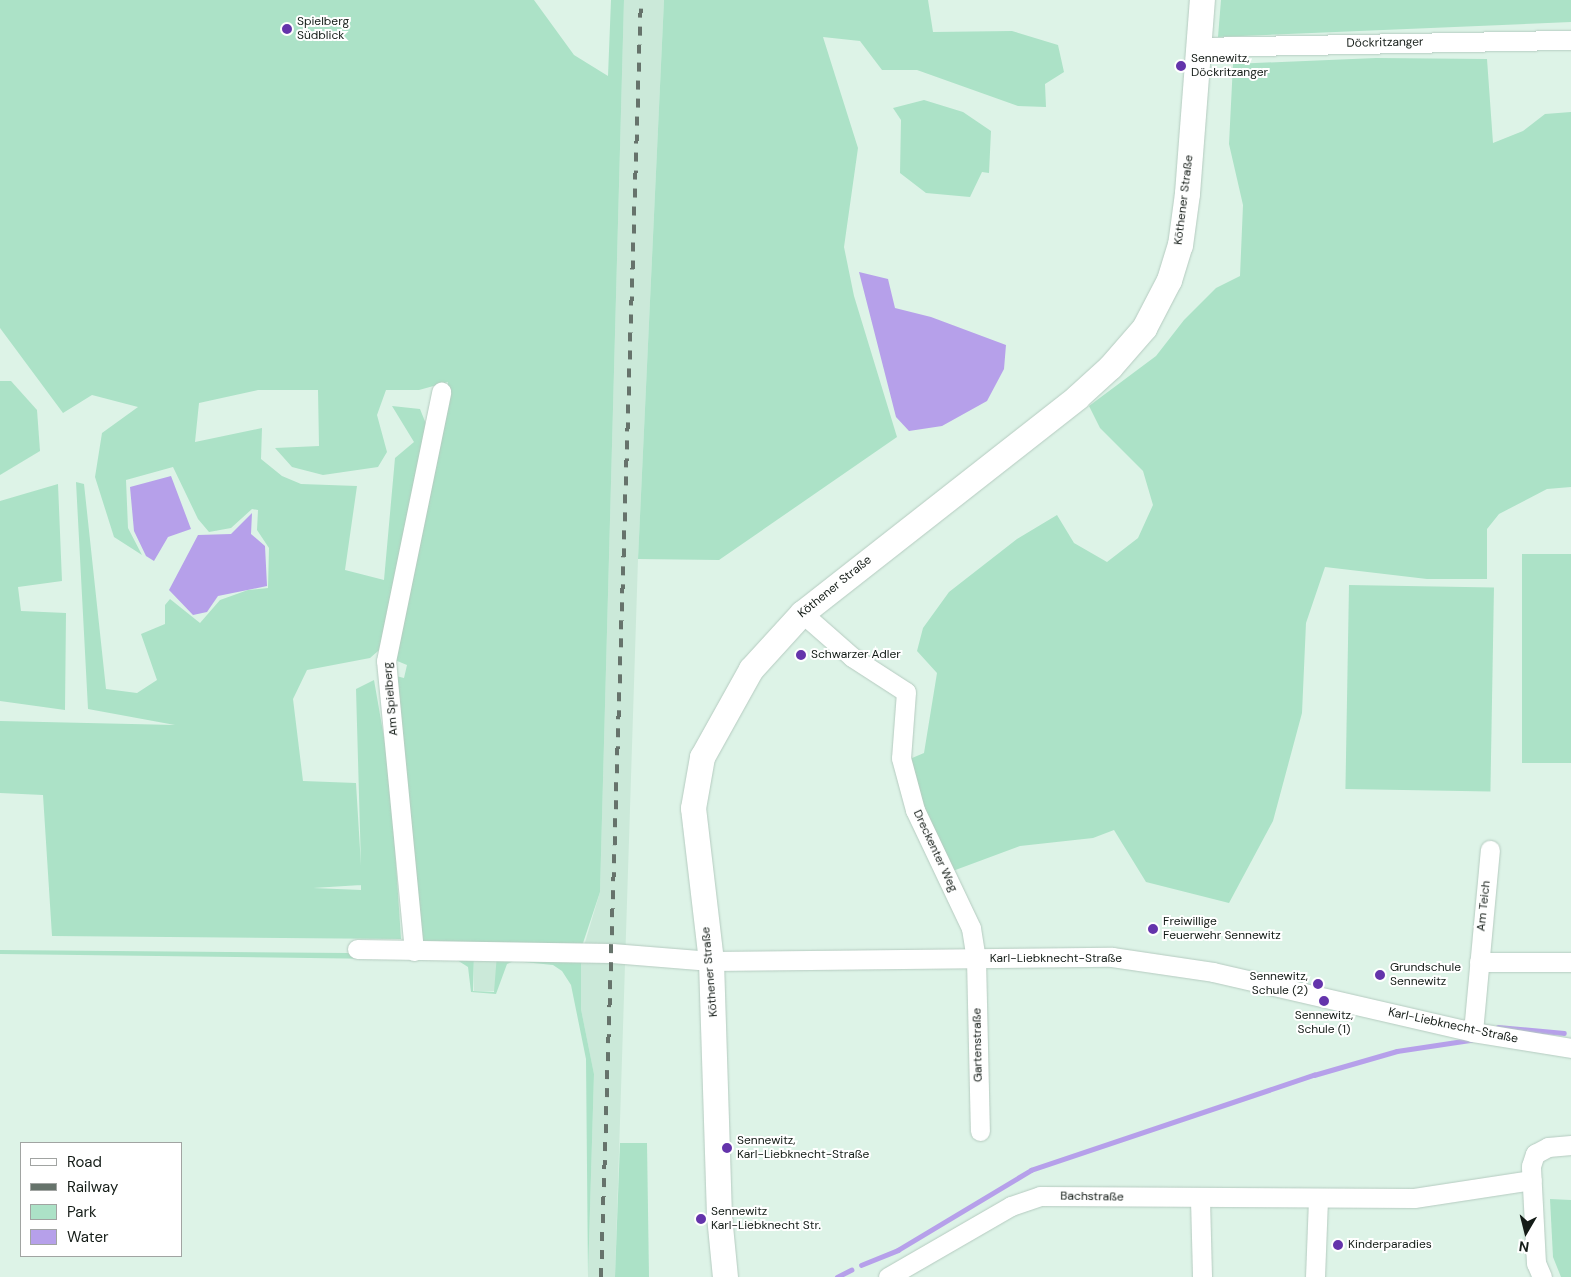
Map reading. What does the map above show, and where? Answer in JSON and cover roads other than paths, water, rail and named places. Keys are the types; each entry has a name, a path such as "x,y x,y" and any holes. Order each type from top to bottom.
{"main road":[{"name":"Köthener Straße","path":"725,1277 719,1216 711,961 693,808 702,756 751,669 802,613 1076,397 1110,367 1144,328 1169,280 1180,245 1187,193 1202,0"}],"street":[{"name":"Döckritzanger","path":"1198,47 1571,40"},
{"name":"Am Spielberg","path":"414,951 386,662 441,392"},
{"name":"Dreckenter Weg","path":"802,613 852,657 906,692 901,758 915,810 971,928 976,959"},
{"name":"Am Teich","path":"1473,1032 1478,962 1490,850"},
{"path":"357,949 612,952 711,961"},
{"name":"Karl-Liebknecht-Straße","path":"711,961 1112,957 1187,967 1258,980 1473,1032 1571,1048"},
{"name":"Gartenstraße","path":"976,959 980,1131"},
{"path":"1478,962 1571,962"},
{"path":"1542,1277 1536,1263 1532,1180 1535,1154 1548,1147 1571,1145"},
{"name":"Bachstraße","path":"888,1277 1012,1206 1040,1196 1200,1199 1414,1198 1532,1180"},
{"path":"1315,1277 1318,1198"},
{"path":"1200,1199 1202,1277"}],"water":[{"path":"859,272 888,279 895,308 931,317 1006,345 1004,369 987,401 942,426 909,431 896,417"},
{"path":"171,476 191,529 168,537 154,561 146,556 134,531 130,487"},
{"path":"252,513 251,534 265,546 267,586 218,596 207,612 193,615 169,590 198,535 231,534"}],"waterway":[{"path":"1498,1027 1564,1033"},
{"path":"861,1265 898,1250 1031,1170 1314,1075 1397,1051 1471,1040"},
{"path":"837,1277 851,1270"}],"railway":[{"path":"601,1277 641,0"}],"place":[{"name":"Spielberg Südblick","path":"287,29"},
{"name":"Sennewitz, Döckritzanger","path":"1181,66"},
{"name":"Schwarzer Adler","path":"801,655"},
{"name":"Freiwillige Feuerwehr Sennewitz","path":"1153,929"},
{"name":"Grundschule Sennewitz","path":"1380,975"},
{"name":"Sennewitz, Schule (2)","path":"1318,984"},
{"name":"Sennewitz, Schule (1)","path":"1324,1001"},
{"name":"Sennewitz, Karl-Liebknecht-Straße","path":"727,1148"},
{"name":"Sennewitz Karl-Liebknecht Str.","path":"701,1219"},
{"name":"Kinderparadies","path":"1338,1245"}]}
